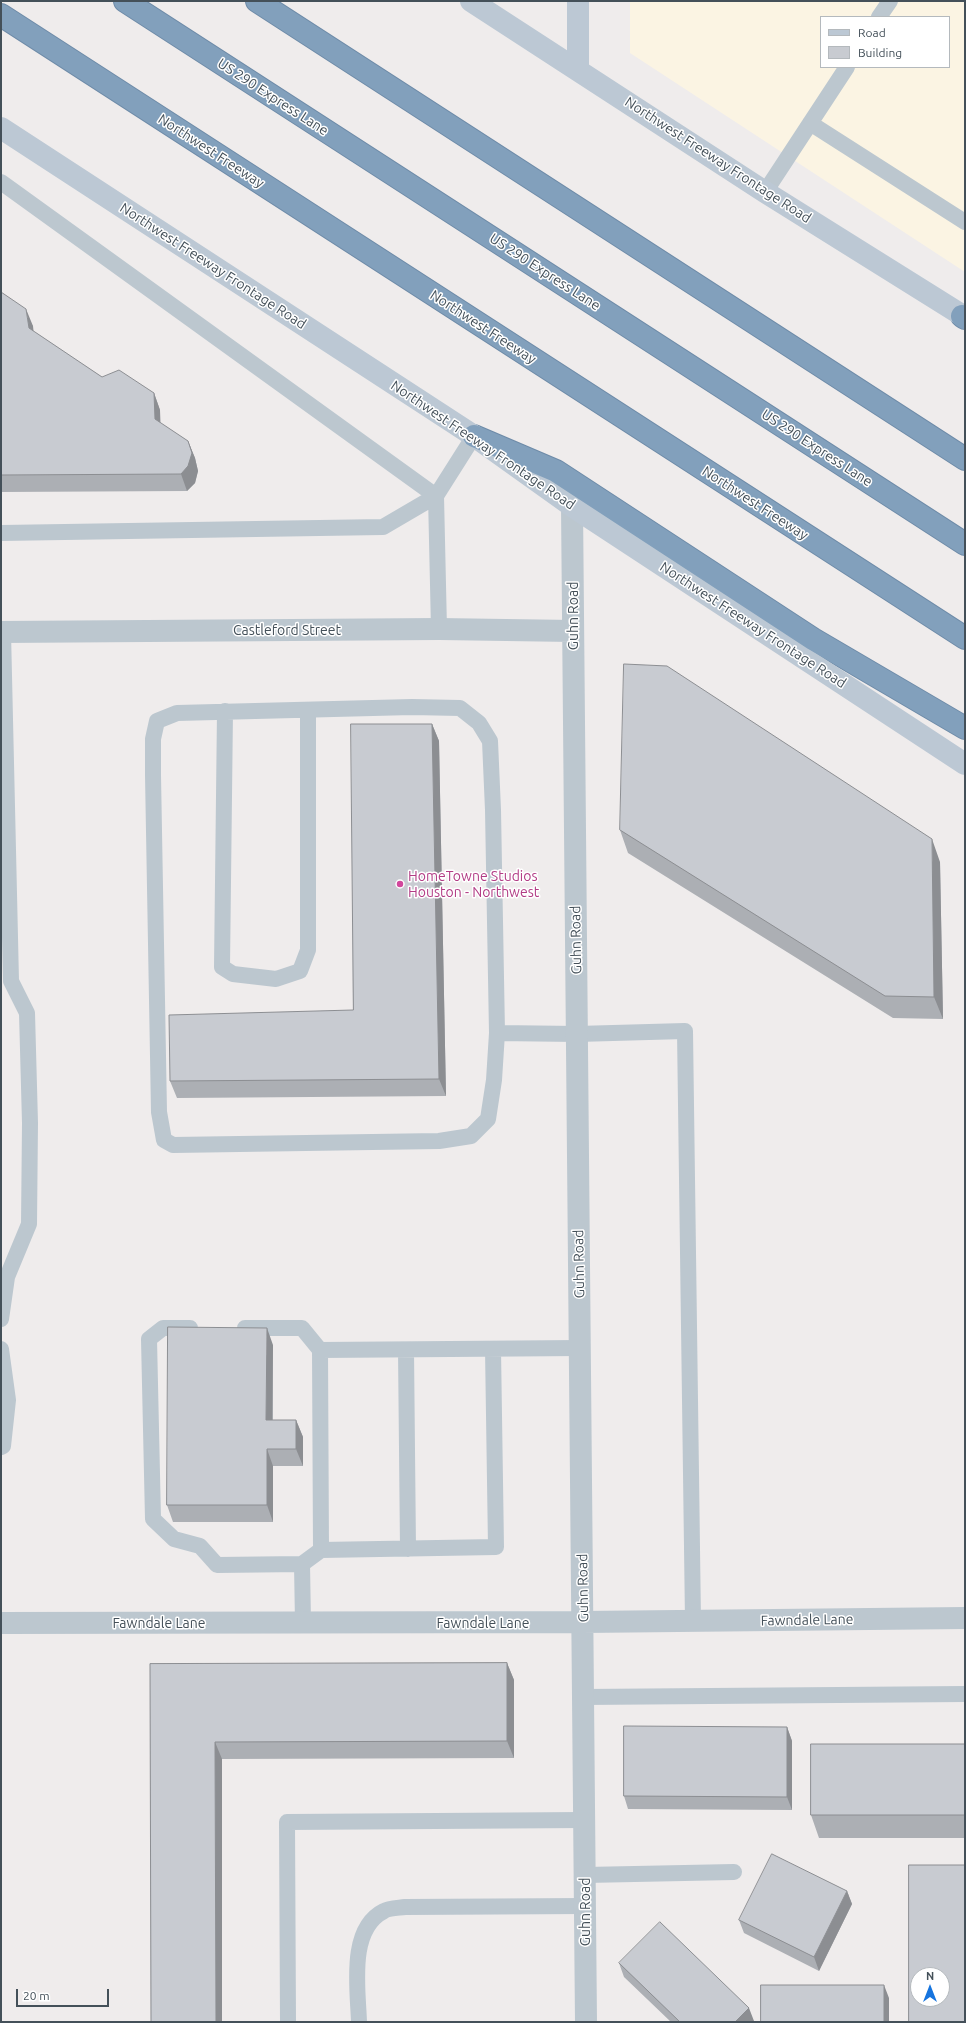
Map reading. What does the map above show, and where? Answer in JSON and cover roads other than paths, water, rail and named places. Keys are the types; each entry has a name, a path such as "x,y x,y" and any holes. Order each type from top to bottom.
{"highway":[{"name":"US 290 Express Lane","path":"125,1 965,544"},
{"path":"256,1 965,459"},
{"name":"Northwest Freeway","path":"1,15 965,638"},
{"path":"474,436 556,471 813,639 965,728"}],"main road":[{"name":"Northwest Freeway Frontage Road","path":"471,1 765,192 964,317"},
{"path":"578,1 578,70"},
{"name":"Northwest Freeway Frontage Road","path":"1,128 474,436 572,506 965,764"}],"street":[{"name":"Guhn Road","path":"572,506 586,2022"},
{"name":"Castleford Street","path":"2,632 439,629 573,631"},
{"name":"Fawndale Lane","path":"1,1623 583,1622 965,1618"}],"lane":[{"path":"881,16 890,1"},
{"path":"765,192 846,68"},
{"path":"810,123 965,222"},
{"path":"1,182 436,496"},
{"path":"1,533 383,527 436,496 474,436"},
{"path":"436,496 439,629"},
{"path":"1,1319 7,1277 28,1224 30,1123 27,1013 11,981 2,632"},
{"path":"412,707 460,708 480,723 490,741 494,818 497,1033 494,1080 488,1119 471,1136 438,1141 189,1145 173,1145 164,1140 159,1112 157,1063 153,739 157,721 178,713 225,711 308,711 412,707"},
{"path":"225,711 222,967 233,974 276,979 300,971 308,950 308,711"},
{"path":"497,1033 577,1034 685,1031 693,1621"},
{"path":"201,1328 163,1328 149,1339 153,1519 174,1539 200,1546 217,1565 302,1564 321,1550 496,1547 493,1349"},
{"path":"232,1328 302,1328 320,1350 321,1550"},
{"path":"320,1350 580,1348"},
{"path":"1,1349 8,1400 3,1446 1,1447"},
{"path":"406,1350 408,1549"},
{"path":"302,1564 303,1623"},
{"path":"583,1697 965,1694"},
{"path":"288,2022 287,1822 584,1820"},
{"path":"585,1875 734,1872"},
{"path":"359,2022 358,1961 362,1935 372,1921 384,1911 405,1907 585,1906"}],"place":[{"name":"HomeTowne Studios Houston - Northwest","path":"400,884"}]}
